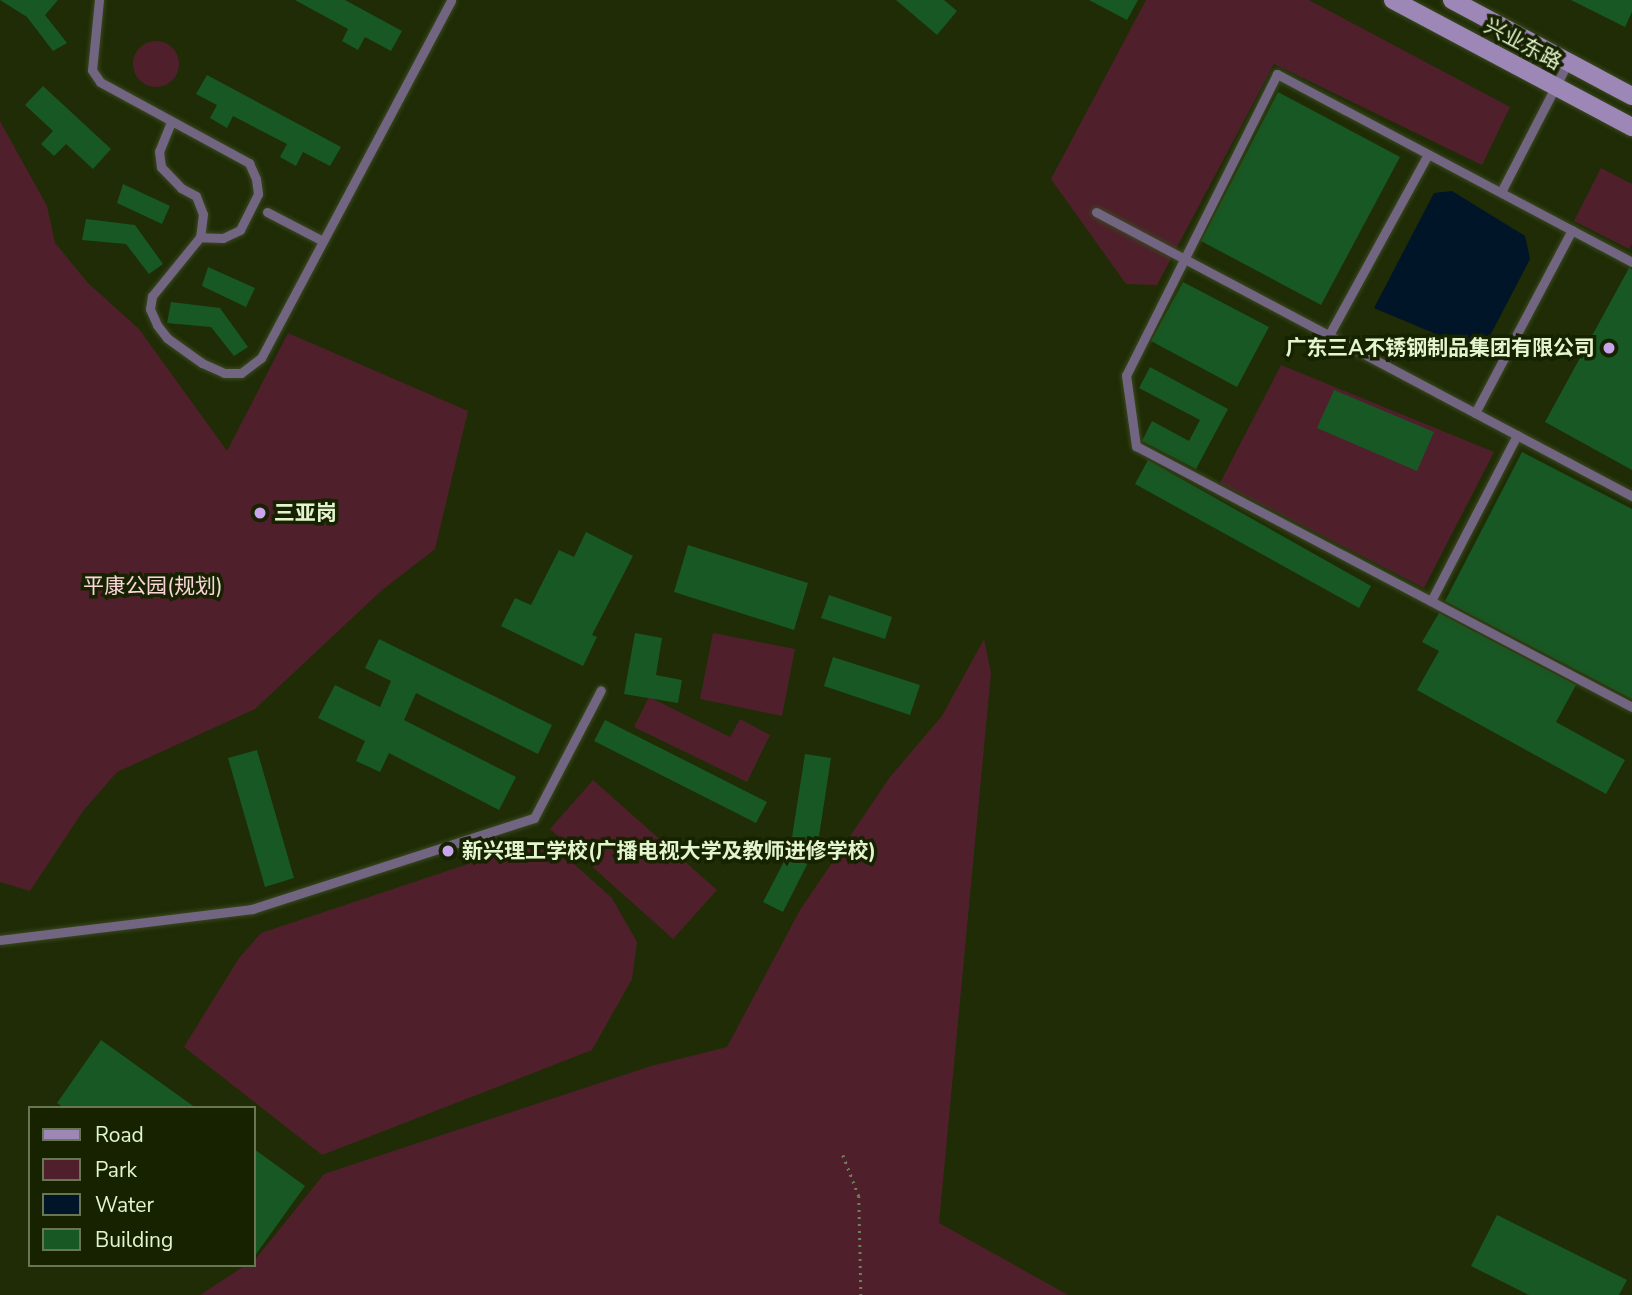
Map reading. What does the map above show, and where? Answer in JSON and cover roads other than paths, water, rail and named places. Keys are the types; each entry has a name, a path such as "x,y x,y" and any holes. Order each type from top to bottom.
{"street":[{"name":"兴业东路","path":"1394,0 1632,127"},
{"name":"兴业东路","path":"1452,0 1632,96"}],"lane":[{"path":"99,0 92,71 100,82 248,163 256,179 258,194 240,230 223,238 200,236"},
{"path":"171,122 159,151 162,167 181,188 196,196 203,214 200,236 152,296 150,309 167,338 202,363 223,373 241,373 261,358 451,0"},
{"path":"1501,192 1568,62"},
{"path":"1632,262 1277,74 1126,375 1136,446 1632,707"},
{"path":"1329,335 1428,154"},
{"path":"267,212 323,241"},
{"path":"1096,212 1632,496"},
{"path":"1475,413 1572,230"},
{"path":"1432,601 1517,435"},
{"path":"0,940 252,909 534,818 601,690"}],"water":[{"path":"1452,191 1525,236 1530,259 1481,353 1374,308 1434,193"}],"place":[{"name":"广东三A不锈钢制品集团有限公司","path":"1609,348"},
{"name":"三亚岗","path":"260,513"},
{"name":"新兴理工学校(广播电视大学及教师进修学校)","path":"448,851"}],"park label":[{"name":"平康公园(规划)","path":"153,586"}]}
